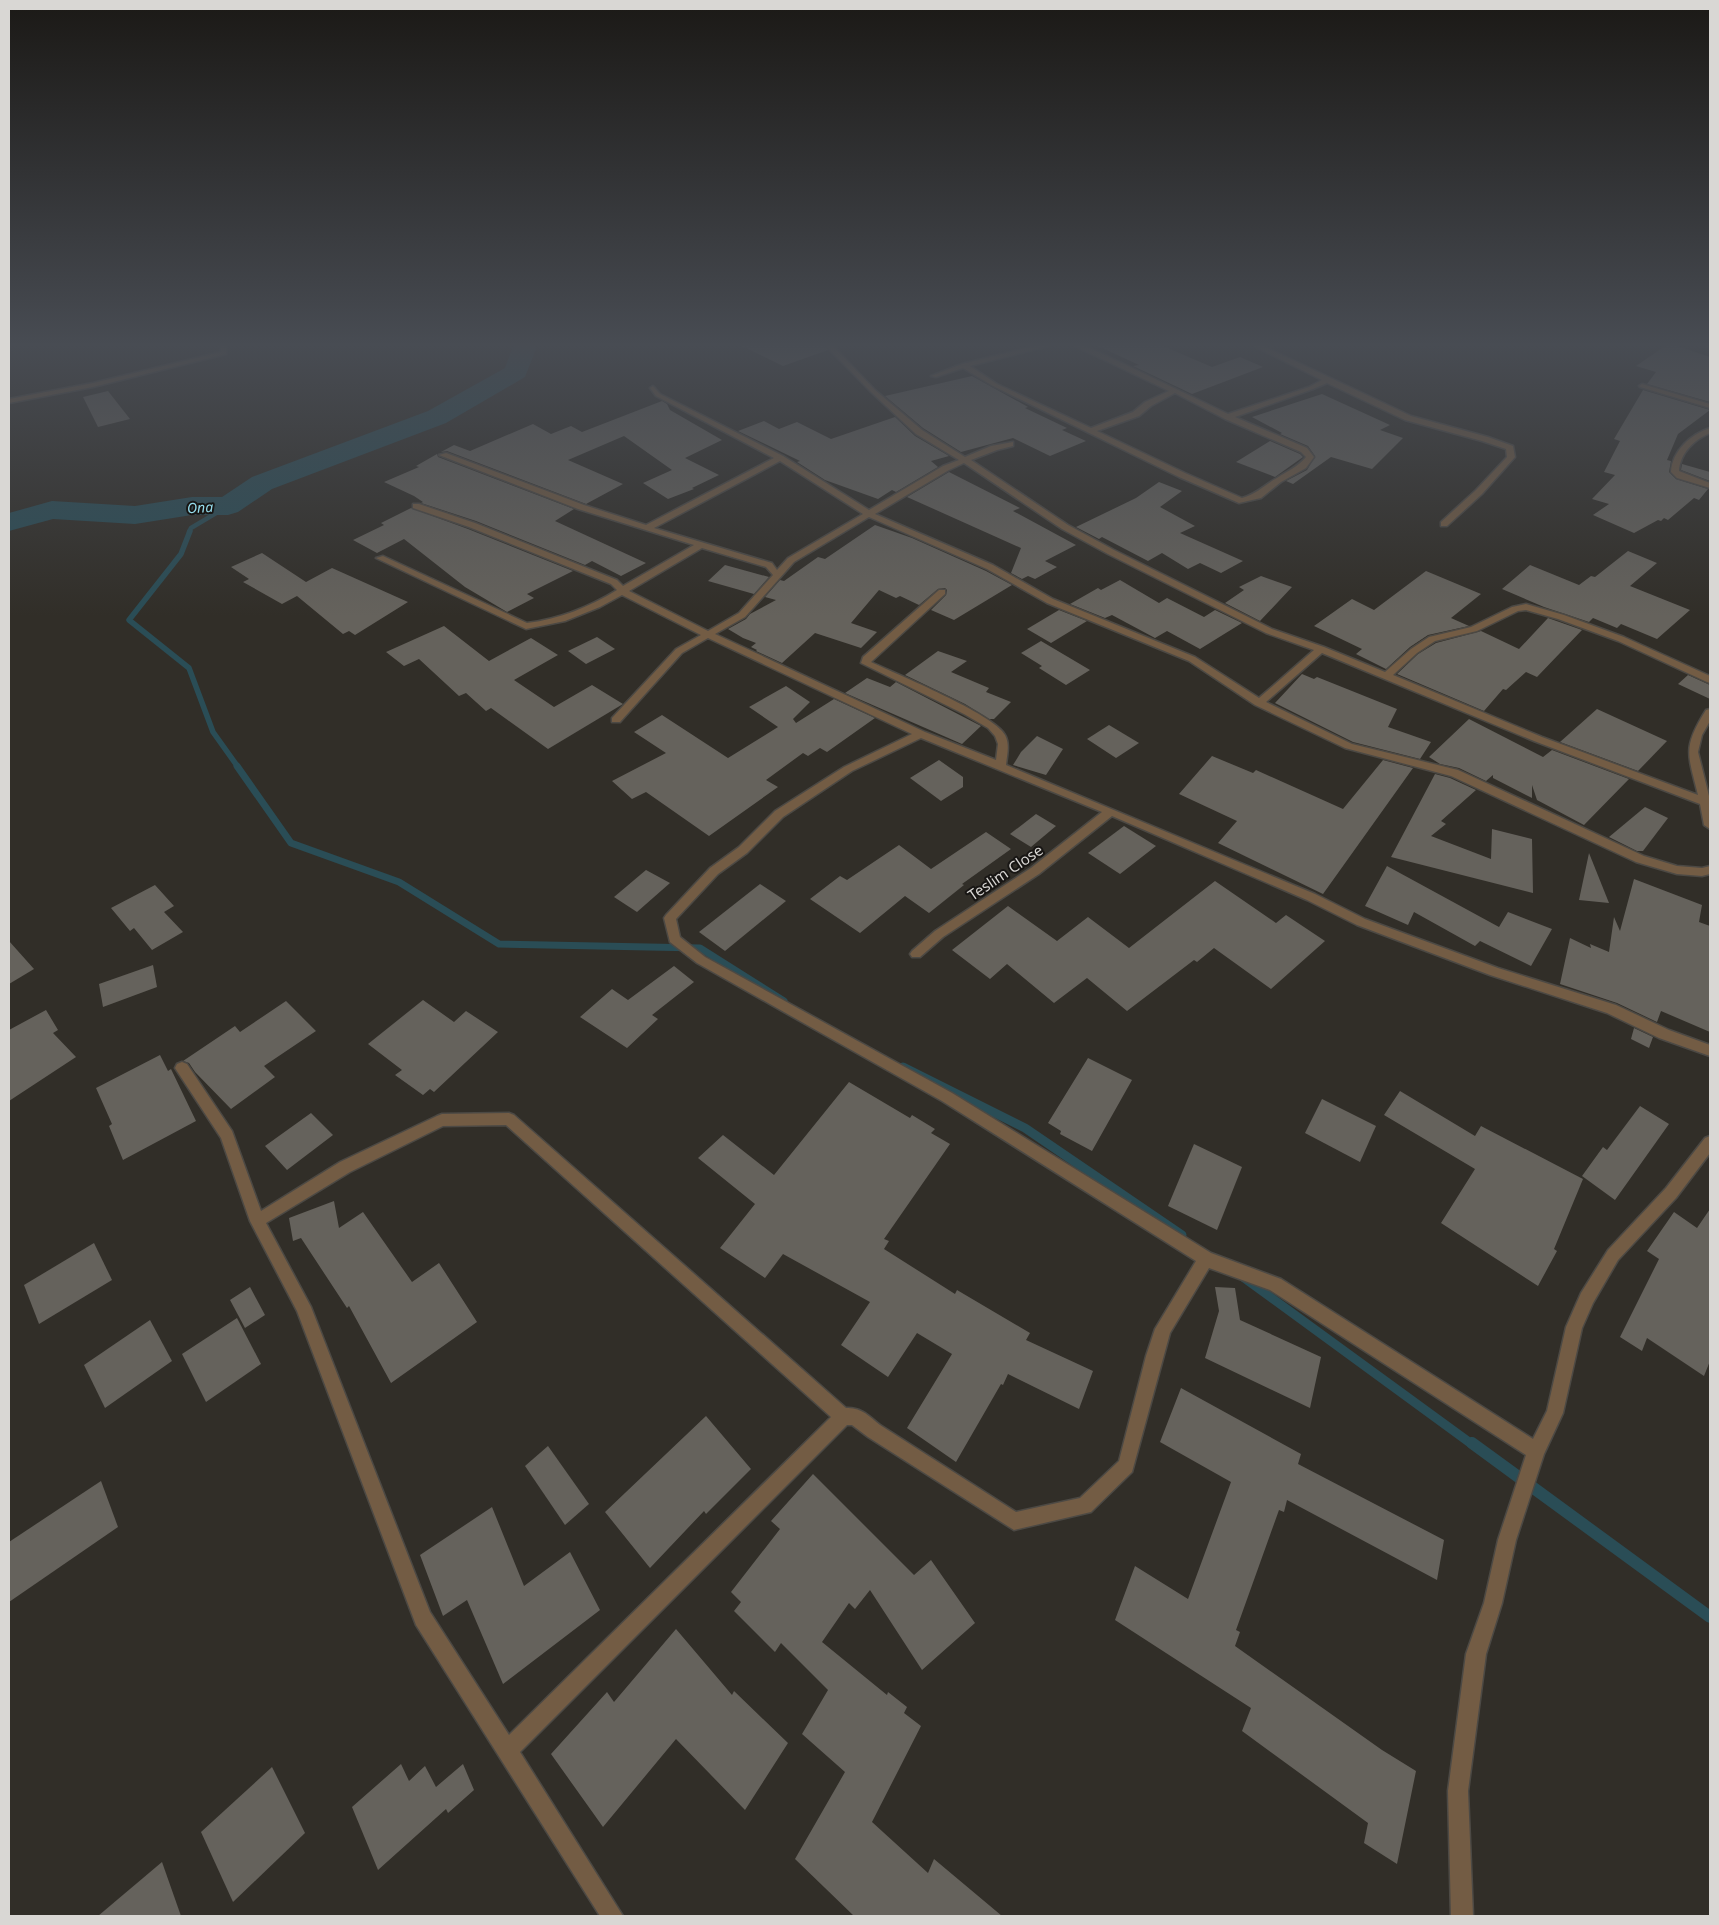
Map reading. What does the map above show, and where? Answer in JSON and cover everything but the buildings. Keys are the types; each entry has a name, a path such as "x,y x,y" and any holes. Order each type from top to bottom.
{"street":[{"path":"737,436 780,458 869,514 990,567 1050,601 1192,659 1259,703 1349,746 1454,773 1640,859 1677,870 1702,872 1710,870"},
{"path":"925,436 1065,527 1269,631 1321,649 1546,742 1707,803"},
{"path":"1101,436 1224,495 1242,501 1258,496 1278,480 1303,466 1310,457 1304,450 1271,436"},
{"path":"1444,524 1479,492 1511,457 1510,448 1473,436"},
{"path":"1697,436 1686,446 1674,466 1675,472 1680,476 1710,486"},
{"path":"616,720 679,651 742,615 776,574 791,560 946,468 1010,444"},
{"path":"443,455 581,507 769,565 776,574"},
{"path":"649,527 780,458"},
{"path":"416,506 472,525 614,582 624,592 707,634 921,734 1311,896 1361,922 1494,972 1611,1009 1664,1034 1710,1050"},
{"path":"380,558 526,626 553,623 624,592 663,566 702,545"},
{"path":"942,592 866,660 866,663 968,712 992,726 1000,735 1003,744 1001,766"},
{"path":"1386,677 1432,639 1474,628 1515,609 1526,607 1561,617 1621,639 1710,680"},
{"path":"1259,703 1321,649"},
{"path":"1710,712 1697,734 1694,752 1707,803 1710,825"},
{"path":"921,734 848,768 779,814 743,850 714,871 670,918 674,938 701,960 947,1097 1206,1260 1275,1284 1536,1451"},
{"name":"Teslim Close","path":"916,954 938,934 1035,871 1110,812"},
{"path":"182,1068 227,1135 257,1222 304,1307 423,1618 612,1916"},
{"path":"257,1222 344,1167 442,1120 510,1119 843,1417"},
{"path":"1462,1916 1458,1790 1476,1654 1493,1603 1506,1540 1536,1451 1555,1413 1566,1373 1574,1327 1587,1298 1613,1255 1671,1193 1710,1142"},
{"path":"506,1751 843,1417 855,1416 1014,1521 1085,1506 1126,1466 1154,1356 1163,1329 1206,1260"}],"waterway":[{"name":"Ona","path":"9,522 52,510 135,515 192,506 228,506 262,483 387,436"},
{"path":"189,532 191,528 228,506"},
{"path":"190,531 181,554 129,620 189,668 213,732 238,767"},
{"path":"237,766 291,843 399,882 499,944 700,948 784,1001"},
{"path":"903,1067 1025,1128 1182,1235"},
{"path":"1243,1277 1473,1445"},
{"path":"1472,1443 1710,1617"}]}
